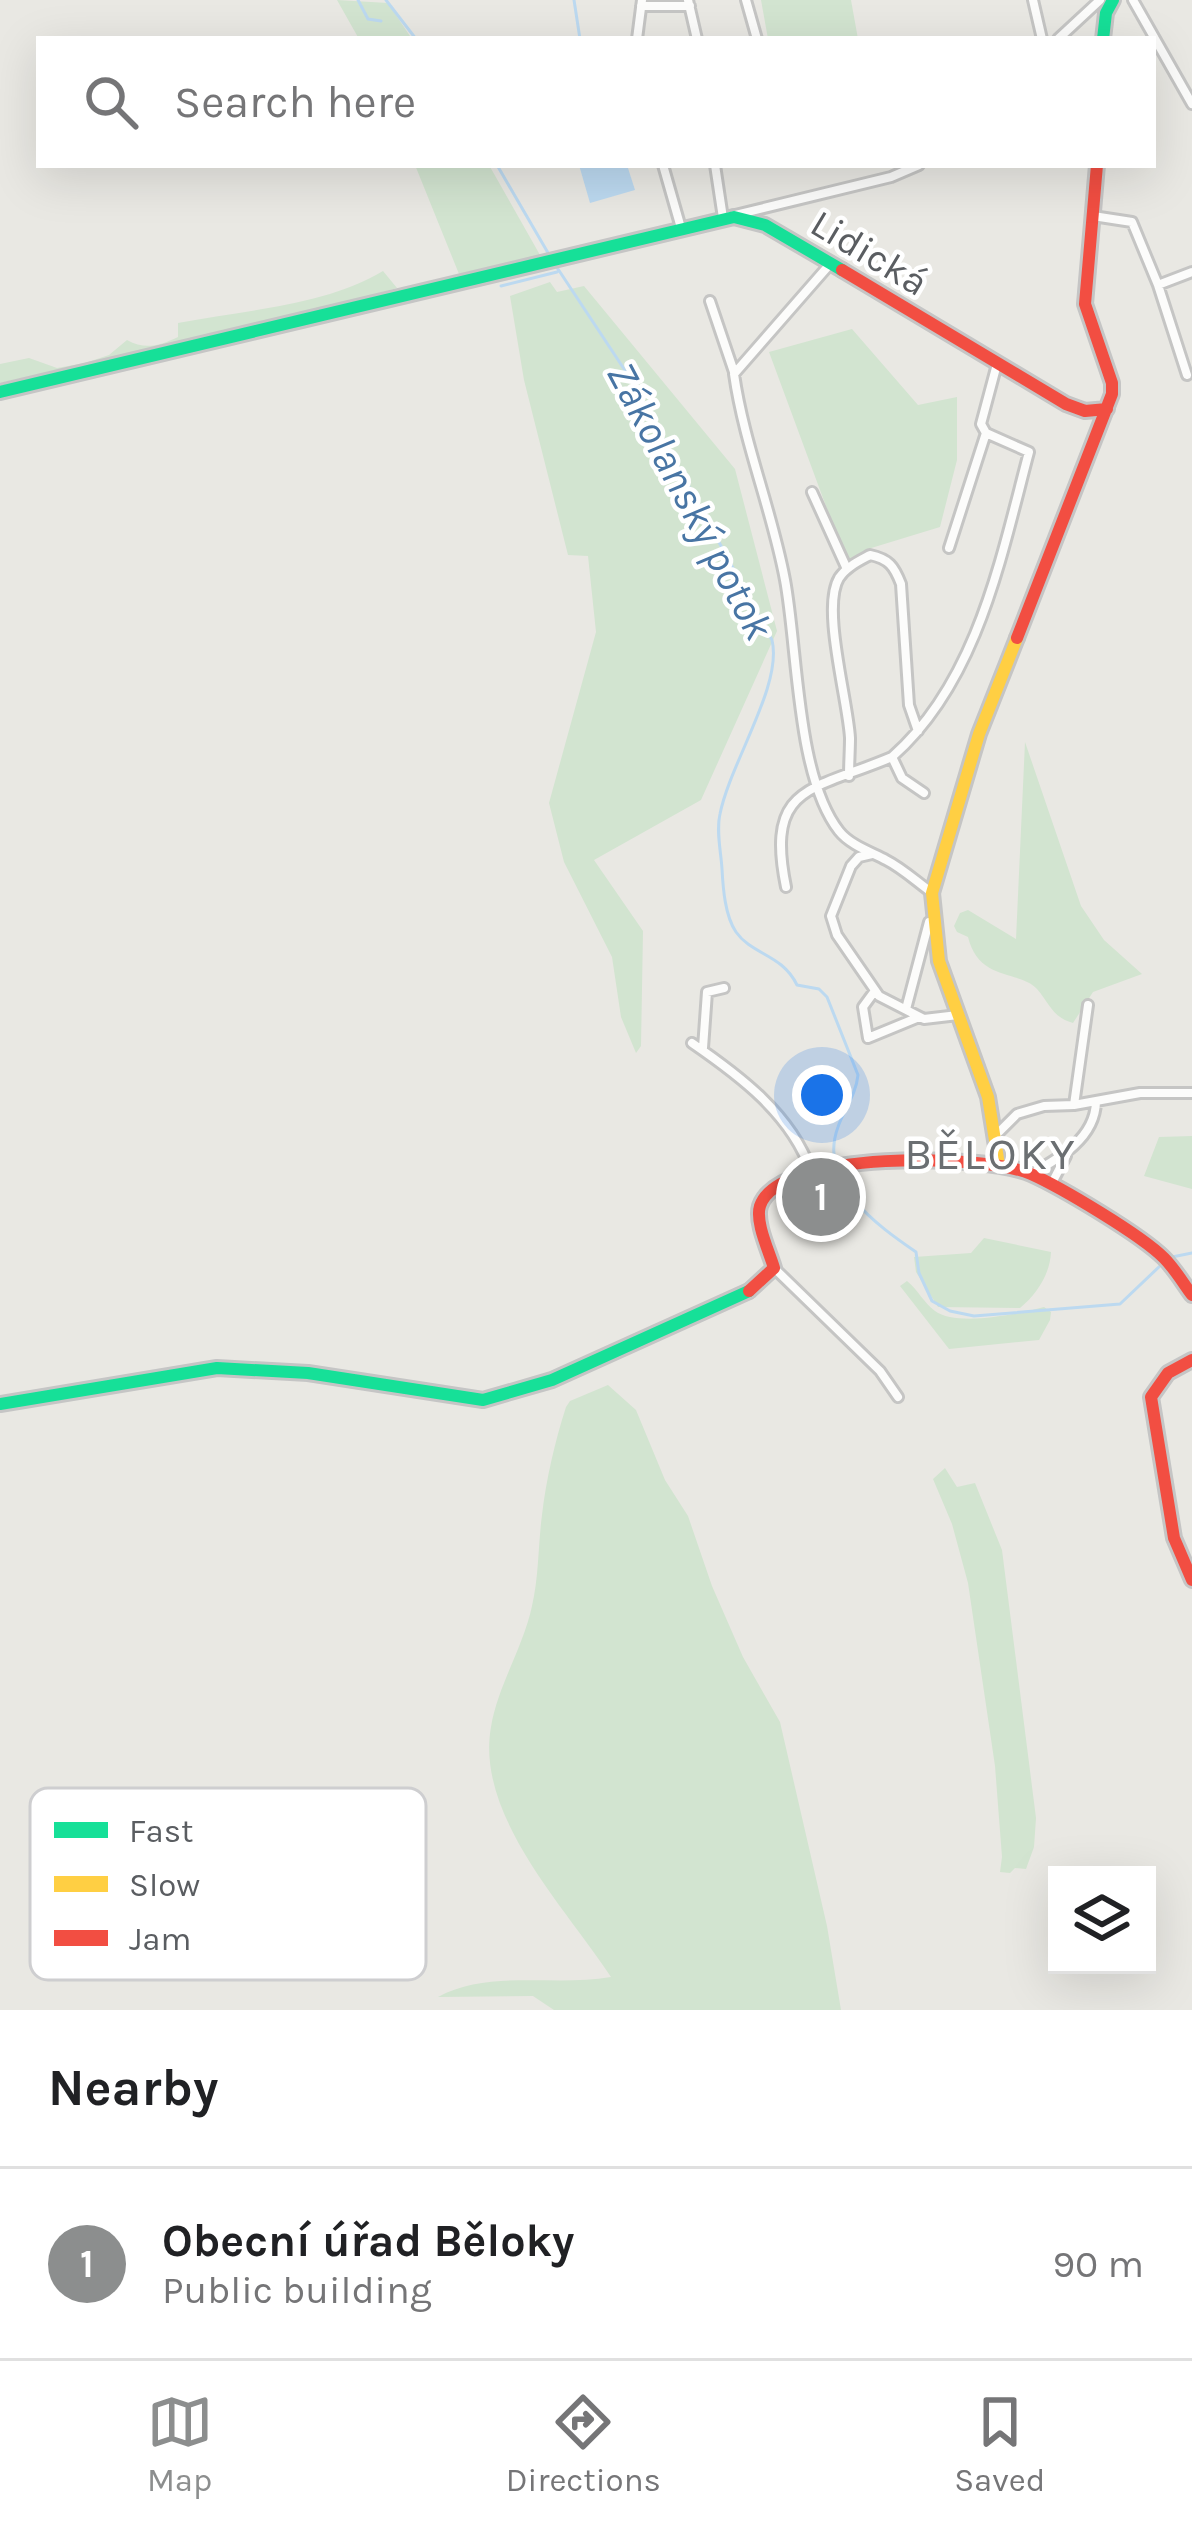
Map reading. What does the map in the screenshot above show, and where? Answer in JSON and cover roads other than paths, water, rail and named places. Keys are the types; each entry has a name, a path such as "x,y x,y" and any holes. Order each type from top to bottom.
{"street":[{"path":"746,0 757,36"},
{"path":"1033,0 1041,36"},
{"path":"1061,36 1100,0"},
{"path":"1103,36 1112,0"},
{"path":"1133,0 1153,36"},
{"path":"637,36 642,3 689,3 696,36"},
{"path":"1156,41 1192,104"},
{"path":"664,168 681,228"},
{"path":"715,168 723,218 913,168"},
{"path":"905,1010 932,893 979,734 1107,409 1112,383 1085,304 1096,168"},
{"path":"1093,216 1132,222 1187,375"},
{"name":"Lidická","path":"0,392 723,218 756,221 1077,409 1107,409"},
{"path":"734,374 831,263"},
{"path":"1158,285 1192,272"},
{"path":"710,301 734,374 741,421 765,490 786,581 807,744 818,789 840,833 888,860 932,893"},
{"path":"949,548 986,433 981,418 997,364"},
{"path":"786,887 779,853 782,818 793,800 892,757 918,731 952,681 979,622 1029,452 986,433"},
{"path":"812,492 847,568"},
{"path":"849,776 850,736 834,595 847,568 869,555 894,566 901,584 909,705 918,731"},
{"path":"892,757 902,778 924,793"},
{"path":"872,854 859,857 851,866 831,916 837,934 874,992 919,1017"},
{"path":"930,915 999,1132 999,1165"},
{"path":"702,1050 707,992 724,988"},
{"path":"874,992 863,1006 868,1038 919,1017 959,1015"},
{"path":"1074,1105 1088,1005"},
{"path":"692,1042 755,1088 811,1171"},
{"path":"999,1132 1017,1114 1044,1106 1140,1093 1192,1093"},
{"path":"1051,1187 1068,1153 1096,1117 1096,1102"},
{"path":"1031,1174 1068,1153"},
{"path":"898,1397 880,1371 773,1268 758,1218 760,1205 784,1180 811,1171 926,1159 999,1165 1031,1174 1138,1238 1165,1259 1192,1295"},
{"path":"0,1404 217,1368 308,1372 455,1398 494,1398 552,1380 740,1297 761,1284 773,1268"},
{"path":"1192,1360 1158,1382 1151,1412 1174,1538 1192,1580"}],"water":[{"path":"580,168 628,168 635,190 590,203"}],"waterway":[{"path":"358,0 368,19 381,21"},
{"name":"Zákolanský potok","path":"386,0 414,36"},
{"path":"574,0 580,36"},
{"name":"Zákolanský potok","path":"499,168 551,258"},
{"name":"Zákolanský potok","path":"556,266 630,378 772,640 770,679 720,814 724,893 729,918 743,940 783,967 797,985 819,989 827,997 858,1075 834,1147 843,1184 869,1216 916,1252 919,1273 932,1301 950,1311 974,1316 1120,1304 1161,1265"},
{"path":"501,286 557,272"},
{"name":"Zákolanský potok","path":"1172,1257 1192,1253"}],"place":[{"name":"Obecní úřad Běloky","path":"821,1197"}],"district":[{"name":"BĚLOKY","path":"991,1153"}]}
